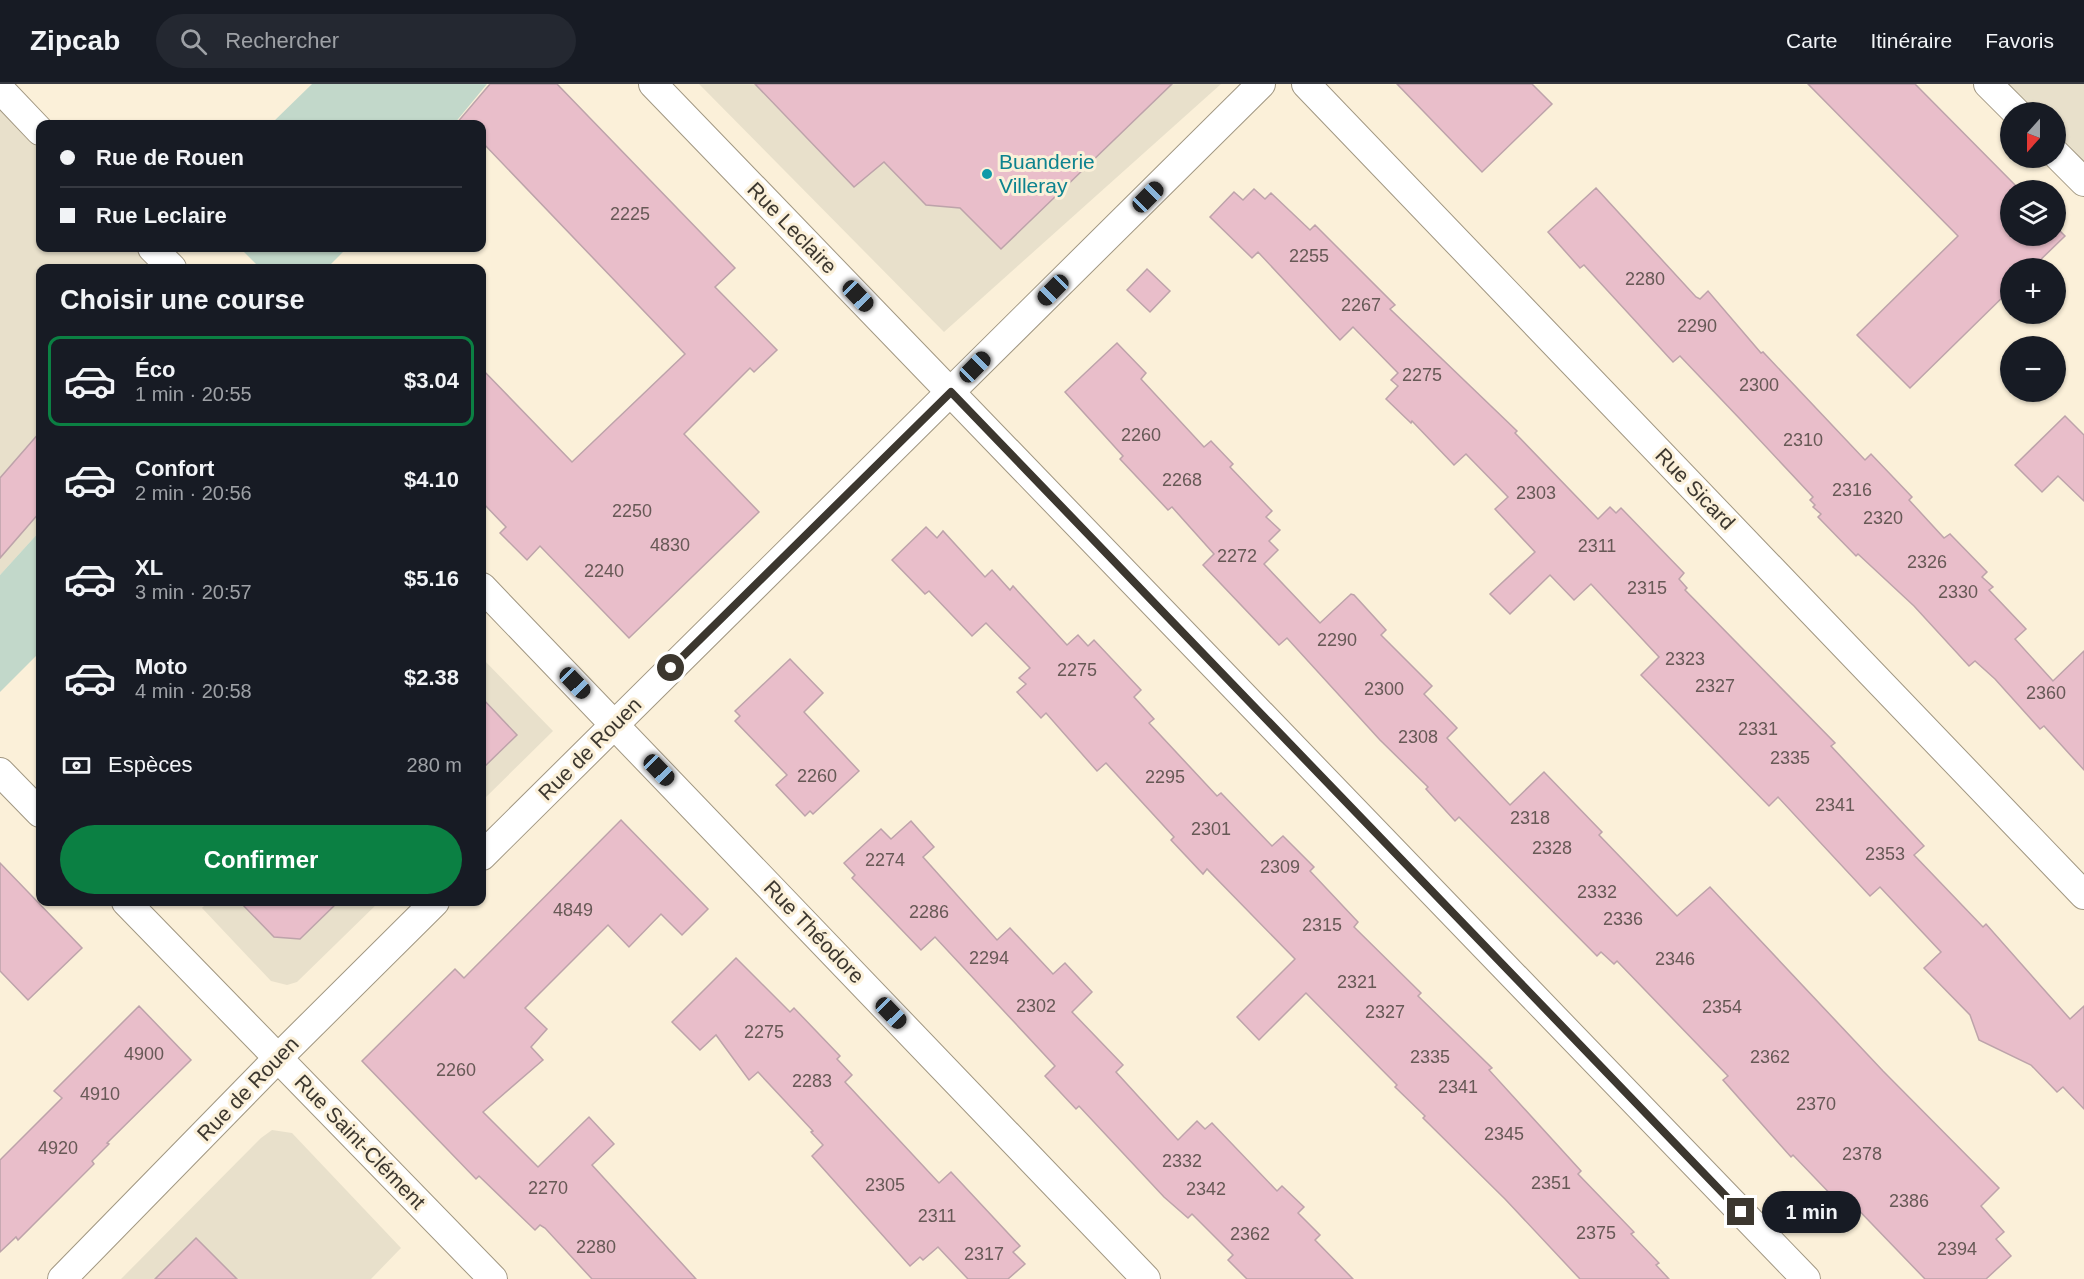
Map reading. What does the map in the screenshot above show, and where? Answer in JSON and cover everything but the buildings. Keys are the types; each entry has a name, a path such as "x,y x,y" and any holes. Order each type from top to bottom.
{"street":[{"name":"Rue Leclaire","path":"653,84 1806,1279"},
{"name":"Rue de Rouen","path":"486,852 1261,84"},
{"name":"Rue Sicard","path":"1306,84 2084,895"},
{"path":"1988,84 2006,102"},
{"path":"0,88 36,127"},
{"path":"2066,164 2084,182"},
{"path":"156,252 168,264"},
{"name":"Rue Théodore","path":"486,591 1146,1279"},
{"path":"0,771 36,809"},
{"name":"Rue Saint-Clément","path":"130,906 493,1279"},
{"name":"Rue de Rouen","path":"62,1279 278,1058 431,906"}],"shaded area":[{"path":"699,84 1221,84 944,332"},
{"path":"1988,84 2084,84 2084,182 2066,164 2066,102 2006,102"},
{"path":"0,100 36,137 36,252 148,252 160,264 36,264 36,535 0,575"},
{"path":"486,662 553,731 486,797"},
{"path":"204,906 375,906 297,982 287,985 271,981 202,908"},
{"path":"272,1130 292,1133 401,1248 371,1279 121,1279 261,1138"}],"green space":[{"path":"312,84 487,84 457,120 275,120"},
{"path":"244,252 343,252 331,264 256,264"},
{"path":"36,535 36,656 0,692 0,575"}],"place":[{"name":"Buanderie Villeray","path":"987,174"}],"route":[{"path":"671,668 951,392 1741,1212"}]}
